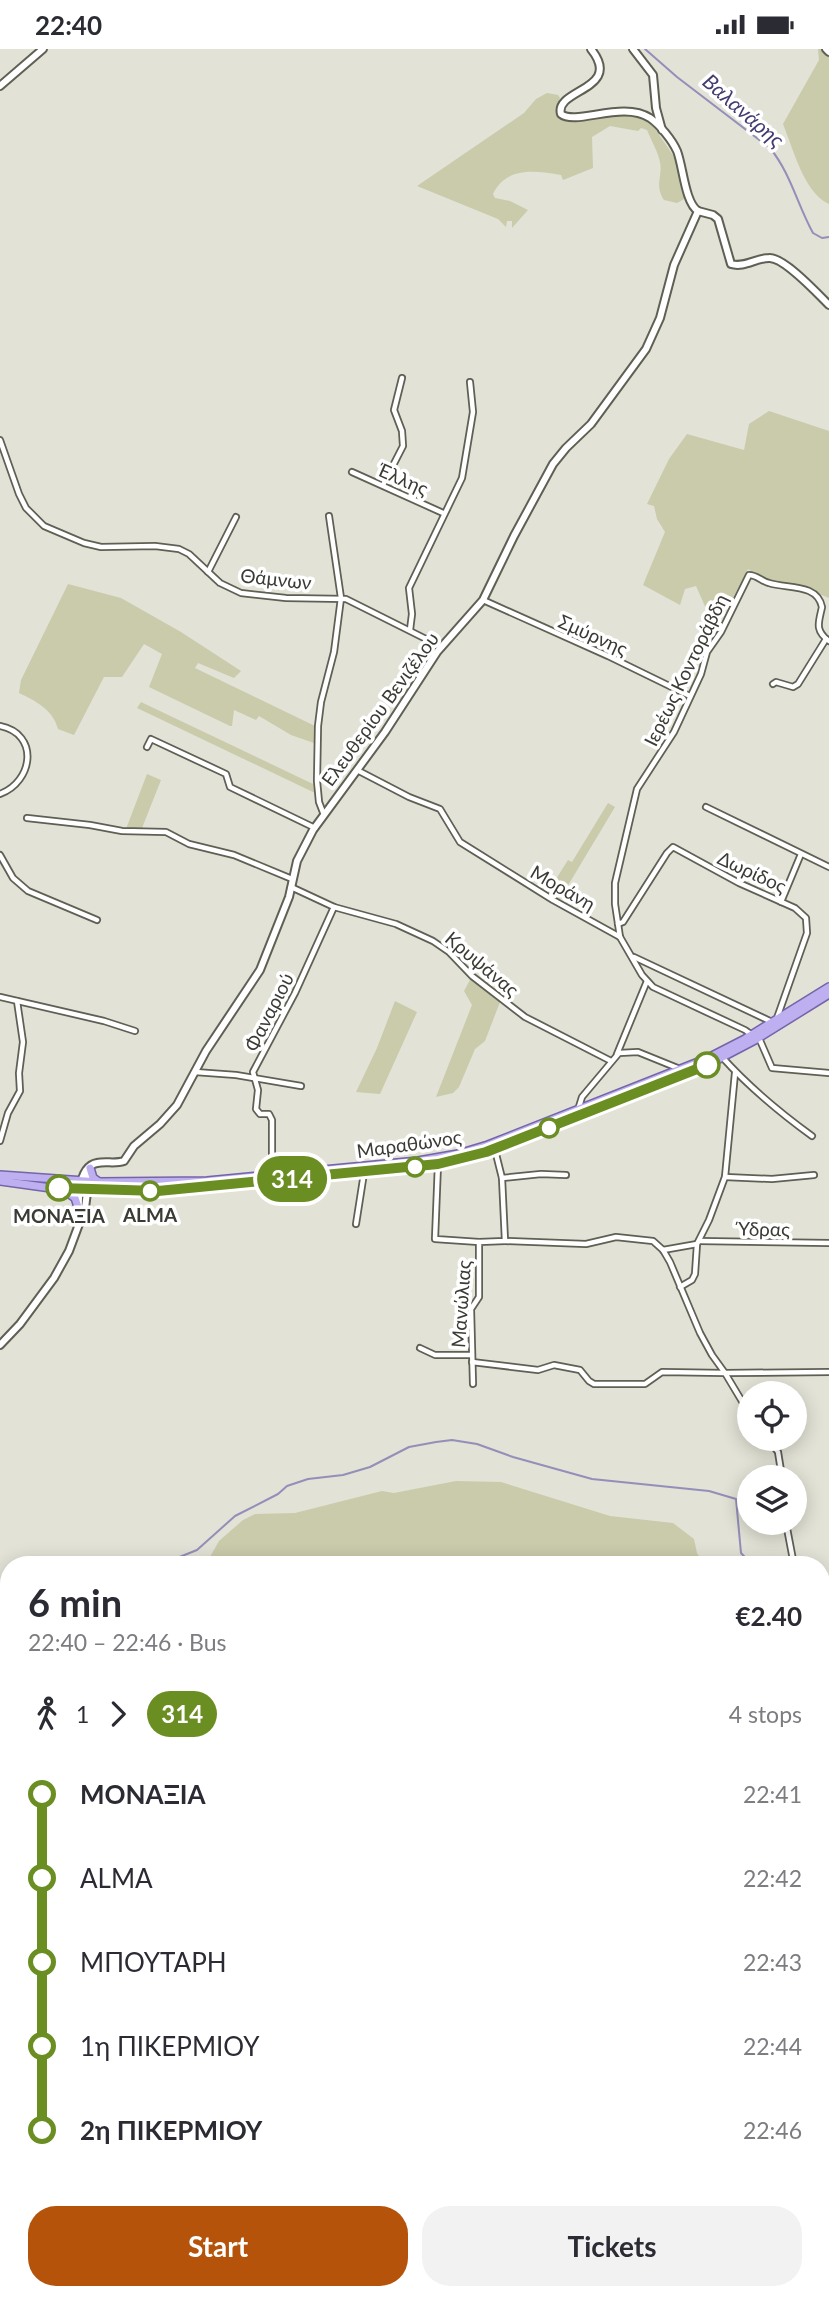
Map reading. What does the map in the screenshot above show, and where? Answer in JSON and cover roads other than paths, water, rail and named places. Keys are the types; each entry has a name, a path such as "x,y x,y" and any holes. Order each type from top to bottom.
{"main road":[{"path":"0,86 43,49"},
{"path":"591,49 598,63 597,78 590,86 561,103 561,114 570,118 612,111 637,113 651,119 677,151 692,206 718,219 731,264 739,265 765,258 775,259 786,265 829,305"},
{"path":"634,49 653,75 656,108 663,132"},
{"name":"Ελευθερίου Βενιζέλου","path":"92,1166 126,1160 134,1146 155,1130 173,1109 260,970 277,929 299,856 314,828 385,732 442,647 483,600 550,469 566,448 591,424 652,340 674,264 698,211"},
{"name":"Μαραθώνος","path":"0,1181 58,1188 99,1182 179,1182 418,1161 458,1154 488,1146 681,1070 755,1036 829,987"},
{"name":"Μαραθώνος","path":"0,1175 84,1186 168,1191 438,1164 495,1149 722,1058 829,994"},
{"path":"92,1166 93,1178 99,1182"},
{"path":"80,1223 79,1210 84,1186 92,1166"},
{"path":"0,1345 12,1333 62,1265 85,1208 84,1186"},
{"path":"58,1188 72,1195 79,1210"}],"street":[{"path":"383,485 403,446 402,431 394,410 402,378"},
{"path":"410,630 412,614 409,588 462,478 473,412 470,382"},
{"name":"Θάμνων","path":"0,440 26,508 44,526 84,543 101,547 155,546 179,549 189,554 223,585 241,593 291,598 341,598 442,647"},
{"name":"Έλλης","path":"352,472 443,513"},
{"path":"324,815 319,802 317,781 318,726 334,652 341,598 329,516"},
{"path":"208,572 236,517"},
{"name":"Ιερέως Κοντοράβδη","path":"620,937 615,883 637,789 674,732 701,674 706,652 721,632 750,574 770,584 803,589 818,597 822,607 817,620 818,629 827,640"},
{"name":"Σμύρνης","path":"483,600 691,696"},
{"path":"773,684 776,682 793,687 798,684 827,640"},
{"path":"0,726 12,729 20,735 27,752 21,777 10,789 0,794"},
{"path":"147,747 151,739 182,752 226,774 230,787 314,828"},
{"name":"Μοράνη","path":"356,770 409,797 440,809 460,842 553,900 620,937 647,981 661,992 755,1036"},
{"path":"706,807 829,867"},
{"path":"27,818 122,831 166,832 189,844 234,855 292,879"},
{"name":"Δωρίδος","path":"618,925 623,922 673,847 738,883 803,913 808,922 807,928 774,1021"},
{"path":"781,902 801,853"},
{"path":"0,855 13,879 28,891 97,920"},
{"name":"Κρυψάνας","path":"291,887 334,907 396,924 433,941 520,1014 611,1061"},
{"name":"Φαναριού","path":"272,1165 272,1120 269,1114 261,1114 256,1109 258,1090 253,1072 295,993 334,907"},
{"path":"632,956 774,1021"},
{"path":"578,1110 581,1100 617,1054 647,981"},
{"path":"0,997 104,1021 135,1031"},
{"path":"0,1141 8,1113 20,1091 23,1042 17,1002"},
{"path":"755,1036 772,1068 829,1073"},
{"path":"617,1054 635,1051 681,1070"},
{"path":"722,1058 777,1111 812,1136"},
{"path":"195,1072 301,1086"},
{"path":"680,1287 692,1280 695,1274 698,1243 725,1177 735,1073"},
{"path":"495,1149 502,1178 505,1241"},
{"path":"438,1164 435,1239 479,1242"},
{"path":"251,1177 272,1165 293,1173"},
{"path":"356,1224 364,1172"},
{"path":"502,1178 541,1174 566,1175"},
{"path":"725,1177 772,1179 814,1175"},
{"name":"Μανώλιας","path":"473,1384 471,1309 479,1297 479,1242 586,1244 616,1237 653,1241 663,1250"},
{"name":"Ύδρας","path":"663,1250 698,1243 829,1243"},
{"path":"663,1250 712,1355 737,1393"},
{"path":"420,1348 435,1355 471,1355"},
{"path":"472,1362 538,1370 559,1365 580,1370 594,1384 645,1384 662,1372 829,1372"},
{"path":"788,1535 792,1556"}],"waterway":[{"name":"Βαλανάρης","path":"645,49 770,148 789,179 813,233 822,238 829,237"},
{"path":"182,1556 197,1550 235,1516 278,1494 287,1486 308,1479 343,1475 370,1467 409,1447 452,1440 477,1444 592,1479 709,1491 736,1499 741,1553 744,1556"}],"place":[{"name":"ΜΟΝΑΞΙΑ","path":"59,1188"},
{"name":"ALMA","path":"150,1191"}]}
